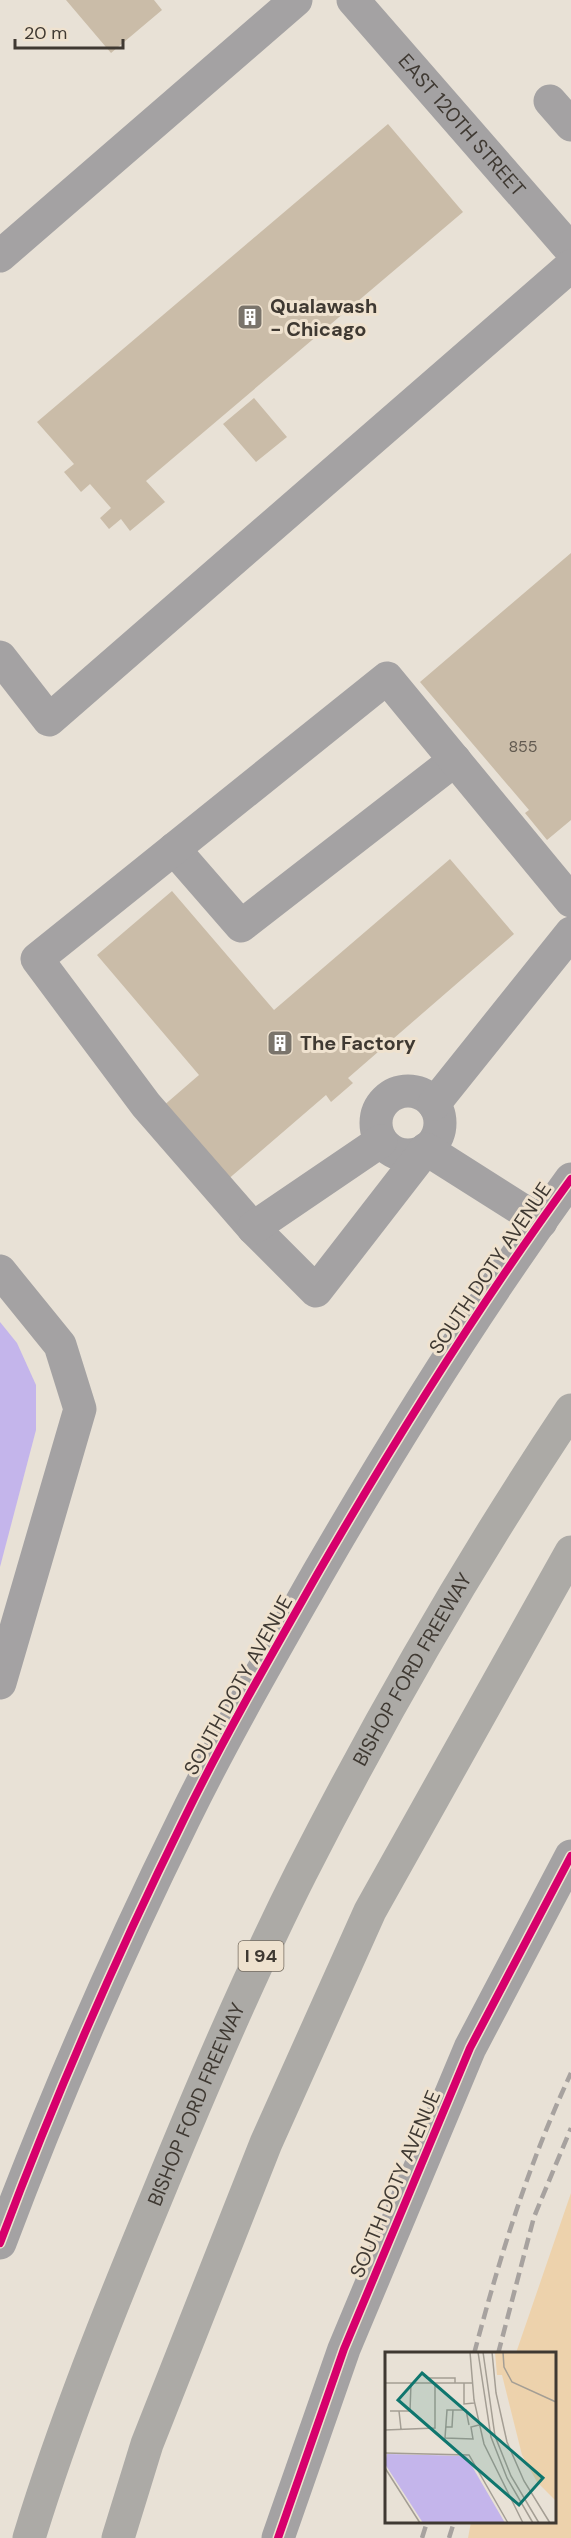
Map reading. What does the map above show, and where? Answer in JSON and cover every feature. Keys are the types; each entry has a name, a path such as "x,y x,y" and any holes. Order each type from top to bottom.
{"highway":[{"name":"BISHOP FORD FREEWAY","path":"29,2538 109,2311 194,2105 261,1955 302,1872 409,1675 522,1483 571,1410"},
{"path":"118,2538 147,2444 266,2143 370,1911 571,1552"}],"street":[{"path":"0,256 296,0"},
{"name":"EAST 120TH STREET","path":"353,0 571,250"},
{"path":"550,101 571,125"},
{"path":"0,657 49,720 571,266"},
{"path":"426,1149 417,1154 407,1155 397,1153 381,1141 375,1122 377,1112 389,1096 398,1091 418,1092 428,1096 439,1113 438,1134 316,1291 253,1228 146,1105 37,959 387,678 571,902"},
{"path":"174,849 241,926 455,760"},
{"path":"434,1104 571,933"},
{"path":"253,1228 381,1141"},
{"path":"426,1149 541,1222"},
{"name":"SOUTH DOTY AVENUE","path":"0,2243 106,1985 185,1817 277,1646 370,1483 447,1359 571,1179"},
{"path":"0,1271 60,1345 80,1409 0,1683"},
{"name":"SOUTH DOTY AVENUE","path":"278,2538 344,2349 470,2048 571,1856"}],"shaded area":[{"path":"0,1322 17,1343 36,1385 36,1430 0,1567"},
{"path":"571,2193 571,2538 468,2538 471,2523 556,2523 556,2352 516,2352"}],"building":[{"path":"66,0 154,0 162,10 111,53"},
{"name":"Qualawash - Chicago","path":"388,124 463,212 146,481 165,502 130,531 121,519 109,529 100,518 111,508 90,484 81,492 64,472 74,464 37,422"},
{"path":"254,398 287,437 256,462 223,424"},
{"path":"571,553 571,820 547,840 525,813 529,810 420,682"},
{"name":"The Factory","path":"450,859 514,934 348,1078 353,1083 331,1102 326,1095 226,1181 162,1107 199,1075 97,955 172,891 274,1010"}],"railway":[{"path":"475,2352 528,2176 571,2073"},
{"path":"499,2352 534,2217 571,2128"},
{"path":"422,2538 427,2523"},
{"path":"449,2538 454,2523"}],"cycle path":[{"path":"0,2243 42,2135 110,1976 184,1819 232,1726 318,1573 408,1422 471,1323 571,1179"},
{"path":"278,2538 344,2349 470,2048 571,1856"}],"place":[{"name":"Qualawash - Chicago","path":"250,317"},
{"name":"The Factory","path":"280,1043"}]}
